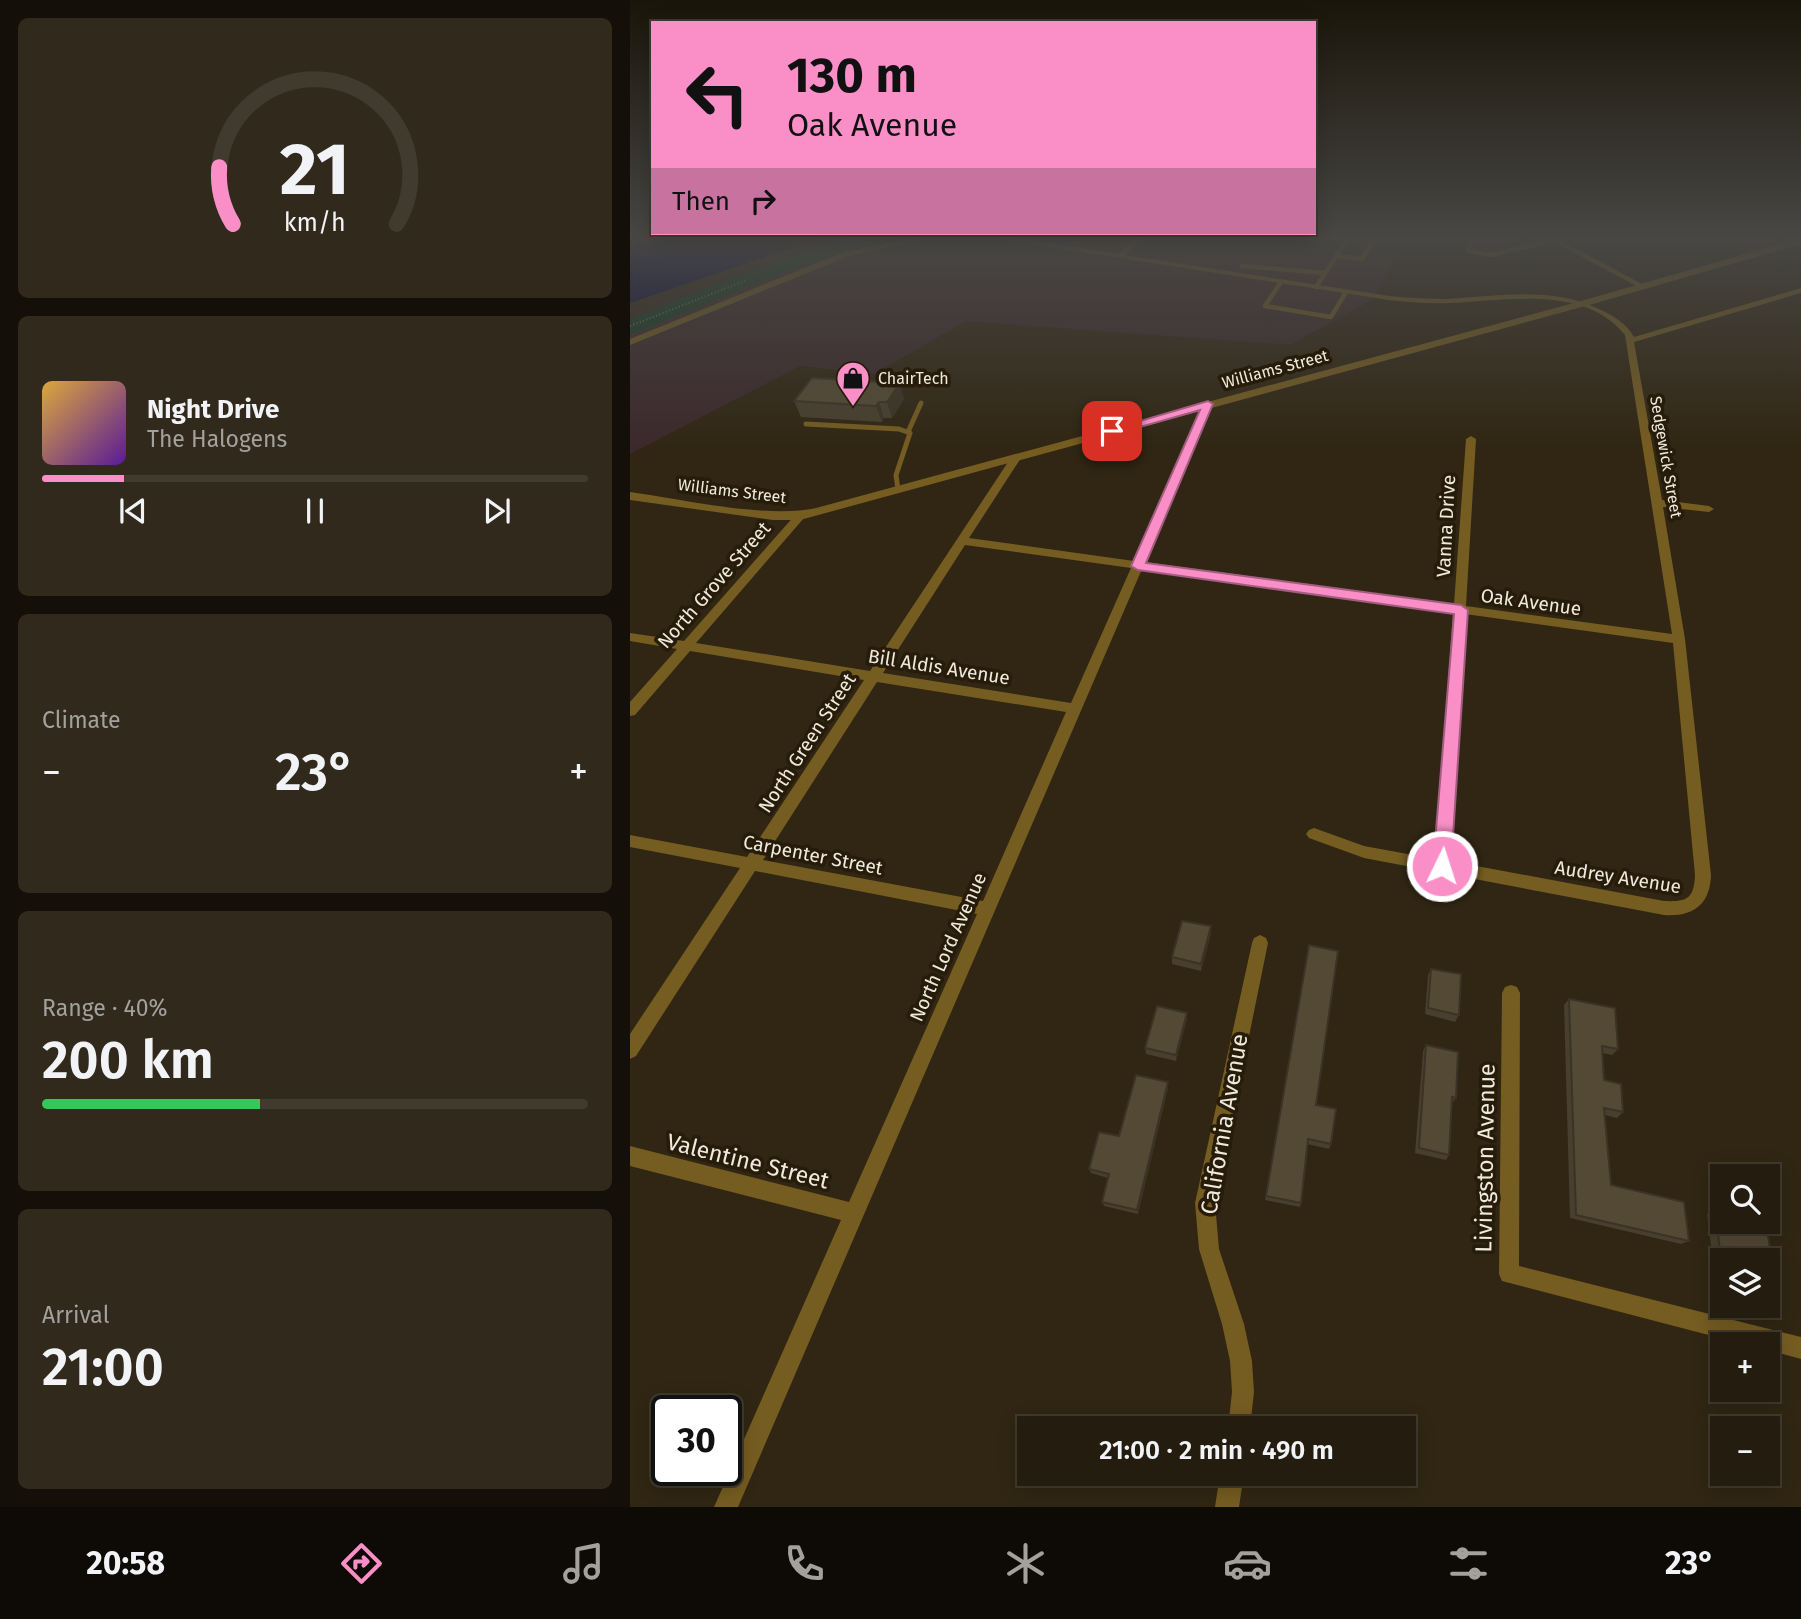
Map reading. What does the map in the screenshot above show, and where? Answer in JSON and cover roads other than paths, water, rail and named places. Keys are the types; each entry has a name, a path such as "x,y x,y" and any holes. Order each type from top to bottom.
{"street":[{"path":"630,342 716,307"},
{"name":"Williams Street","path":"632,498 765,515 800,516 1569,307"},
{"path":"1592,307 1621,325 1631,340 1740,307"},
{"name":"Sedgewick Street","path":"1631,340 1679,639"},
{"name":"North Lord Avenue","path":"726,1507 1208,404"},
{"name":"Vanna Drive","path":"1442,866 1471,439"},
{"name":"North Green Street","path":"630,1049 1016,458"},
{"path":"1658,503 1709,509"},
{"name":"North Grove Street","path":"630,711 800,516"},
{"name":"Oak Avenue","path":"963,541 1679,639"},
{"name":"Bill Aldis Avenue","path":"630,637 1076,709"},
{"name":"Audrey Avenue","path":"1314,834 1364,852 1673,909 1685,908 1699,900 1703,890 1703,875 1679,639"},
{"name":"Carpenter Street","path":"630,841 988,909"},
{"name":"California Avenue","path":"1240,1416 1243,1392 1240,1353 1209,1249 1205,1203 1259,943"},
{"name":"Livingston Avenue","path":"1511,993 1509,1274 1801,1348"},
{"name":"Valentine Street","path":"630,1156 855,1213"},
{"path":"1227,1507 1230,1486"}],"lane":[{"path":"1273,307 1331,317 1337,307"},
{"path":"908,432 922,403"},
{"path":"806,424 908,432"},
{"path":"898,490 894,480 911,436 908,432"}],"place":[{"name":"ChairTech","path":"853,408"}]}
